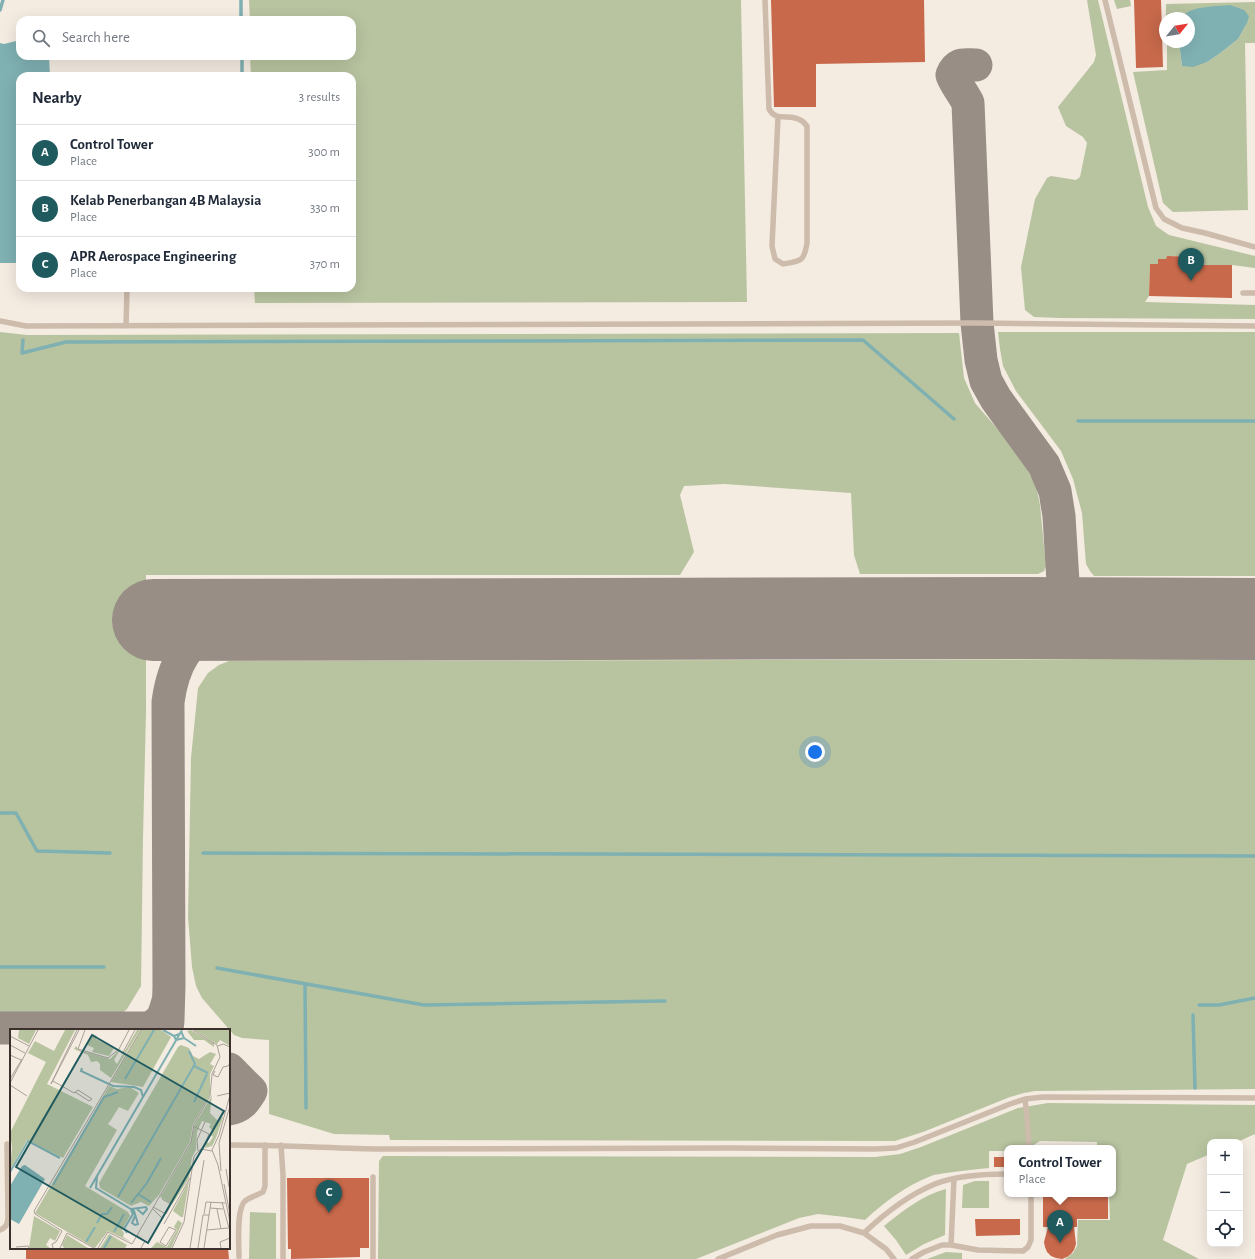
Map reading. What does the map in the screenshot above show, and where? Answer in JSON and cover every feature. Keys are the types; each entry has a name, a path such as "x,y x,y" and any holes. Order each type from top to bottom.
{"lane":[{"path":"765,0 769,109 772,114 778,117 793,117 802,120 806,126 807,243 805,255 799,262 783,264 775,259 772,246 778,117"},
{"path":"1105,0 1156,208 1164,219 1182,228 1255,247"},
{"path":"126,292 126,326"},
{"path":"1243,293 1255,293"},
{"path":"0,321 26,326 977,323 1255,326"},
{"path":"230,1145 281,1145 382,1149 896,1148 1025,1099 1043,1097 1255,1098"},
{"path":"1025,1099 1029,1145"},
{"path":"0,1144 9,1144 8,1216 7,1224 0,1230"},
{"path":"239,1257 240,1213 242,1205 246,1200 263,1192 265,1186 265,1145"},
{"path":"281,1145 283,1175 283,1259"},
{"path":"864,1233 883,1216 908,1198 935,1184 954,1179 989,1174 1004,1174"},
{"path":"373,1177 373,1259"},
{"path":"951,1245 954,1179"},
{"path":"912,1259 924,1252 942,1246 951,1245 978,1250 1023,1251 1028,1247 1031,1240 1031,1197"},
{"path":"718,1259 777,1235 811,1226 840,1226 864,1233 886,1249 894,1259"}],"green space":[{"path":"249,0 741,0 747,302 255,303 254,292 356,292 356,72 251,72 250,60 356,60 356,16 250,16"},
{"path":"1087,0 1098,0 1148,207 1156,226 1169,235 1255,256 1255,268 1232,265 1201,265 1200,257 1167,256 1166,259 1158,259 1158,264 1150,264 1149,296 1145,302 1255,305 1255,319 1034,317 1025,310 1021,267 1035,199 1047,178 1051,176 1076,180 1080,177 1087,143 1083,137 1066,126 1058,107 1094,62 1096,55"},
{"path":"1114,0 1130,0 1131,6 1117,9"},
{"path":"1255,2 1255,43 1245,43 1248,210 1173,212 1163,203 1133,72 1167,70 1167,48 1180,48 1182,66 1207,62 1238,39 1247,23 1195,17 1195,12 1166,12 1166,4"},
{"path":"0,332 27,335 959,333 964,378 975,403 1007,440 1025,465 1036,485 1040,505 1046,566 1044,571 1038,574 860,574 854,555 851,493 724,484 684,486 680,495 694,552 680,575 146,575 146,712 141,986 127,1009 118,1017 0,1016"},
{"path":"998,332 1255,332 1255,576 1094,576 1086,564 1082,513 1073,479 1061,451 1016,391 1003,366"},
{"path":"1255,659 1255,1089 1035,1091 1010,1097 923,1132 895,1141 390,1140 389,1135 334,1134 269,1114 269,1040 242,1038 234,1035 202,998 196,986 192,967 188,917 191,758 198,688 208,673 219,665 229,661"},
{"path":"1048,1103 1255,1105 1255,1134 1243,1139 1207,1139 1207,1155 1187,1164 1163,1240 1199,1259 1065,1259 1073,1253 1077,1246 1078,1220 1110,1220 1109,1197 1116,1197 1116,1145 1097,1145 1097,1142 1040,1141 1034,1145 1004,1145 1004,1151 989,1151 989,1168 937,1174 922,1180 896,1195 865,1220 818,1214 799,1218 696,1259 378,1259 379,1161 383,1156 875,1157 900,1154 1018,1108"},
{"path":"975,1181 989,1181 989,1208 962,1208 963,1185"},
{"path":"946,1189 945,1235 924,1244 906,1255 884,1226 921,1199"},
{"path":"250,1212 276,1213 276,1259 249,1259"},
{"path":"946,1252 962,1253 962,1259 927,1259"}],"water":[{"path":"1230,5 1244,10 1249,16 1247,23 1238,39 1207,62 1193,67 1182,66 1180,48 1195,48 1195,12 1188,12 1196,9"},
{"path":"16,41 16,60 49,60 50,72 16,72 16,263 0,263 0,43 4,44"}],"building":[{"path":"771,0 924,0 925,62 816,64 816,107 774,107"},
{"path":"1134,0 1161,0 1161,12 1159,12 1159,48 1162,48 1163,67 1136,68"},
{"path":"1167,256 1201,257 1201,265 1232,265 1232,298 1149,296 1150,264 1158,264 1158,259 1166,259"},
{"path":"994,1157 1004,1157 1004,1167 994,1167"},
{"path":"287,1178 369,1178 369,1248 360,1248 360,1257 291,1259 291,1249 288,1249"},
{"path":"1043,1197 1108,1197 1108,1219 1077,1219 1077,1227 1074,1227 1076,1244 1074,1250 1067,1257 1062,1259 1056,1258 1047,1252 1044,1242 1048,1227 1043,1227"},
{"path":"975,1219 1020,1219 1020,1235 976,1236"},
{"path":"26,1249 228,1249 229,1259 26,1259"}],"waterway":[{"path":"0,10 3,0"},
{"path":"241,0 241,16"},
{"path":"242,60 242,72"},
{"path":"23,340 22,353 66,342 863,340 954,419"},
{"path":"1078,421 1255,421"},
{"path":"0,813 16,813 37,851 110,853"},
{"path":"203,853 1255,856"},
{"path":"0,967 104,967"},
{"path":"217,968 424,1005 665,1001"},
{"path":"305,984 306,1108"},
{"path":"1199,1005 1219,1005 1255,998"},
{"path":"1193,1015 1195,1088"}],"taxiway":[{"path":"976,65 961,65 956,68 952,75 968,103 977,323 981,360 986,381 996,399 1044,465 1055,491 1059,516 1063,582 1055,601 1049,607 1025,618"},
{"path":"1063,582 1067,596 1071,602 1081,610 1101,618"},
{"path":"167,1029 169,986 168,702 170,689 178,665 184,654 200,637 212,631 230,626 270,620"},
{"path":"0,1028 148,1028 160,1021 168,1001"},
{"path":"230,1070 251,1091 242,1103 237,1107 230,1109"}],"runway":[{"path":"153,620 1025,618 1255,619"}],"place":[{"name":"Kelab Penerbangan 4B Malaysia","path":"1191,281"},
{"name":"APR Aerospace Engineering","path":"329,1213"},
{"name":"Control Tower","path":"1060,1243"}]}
